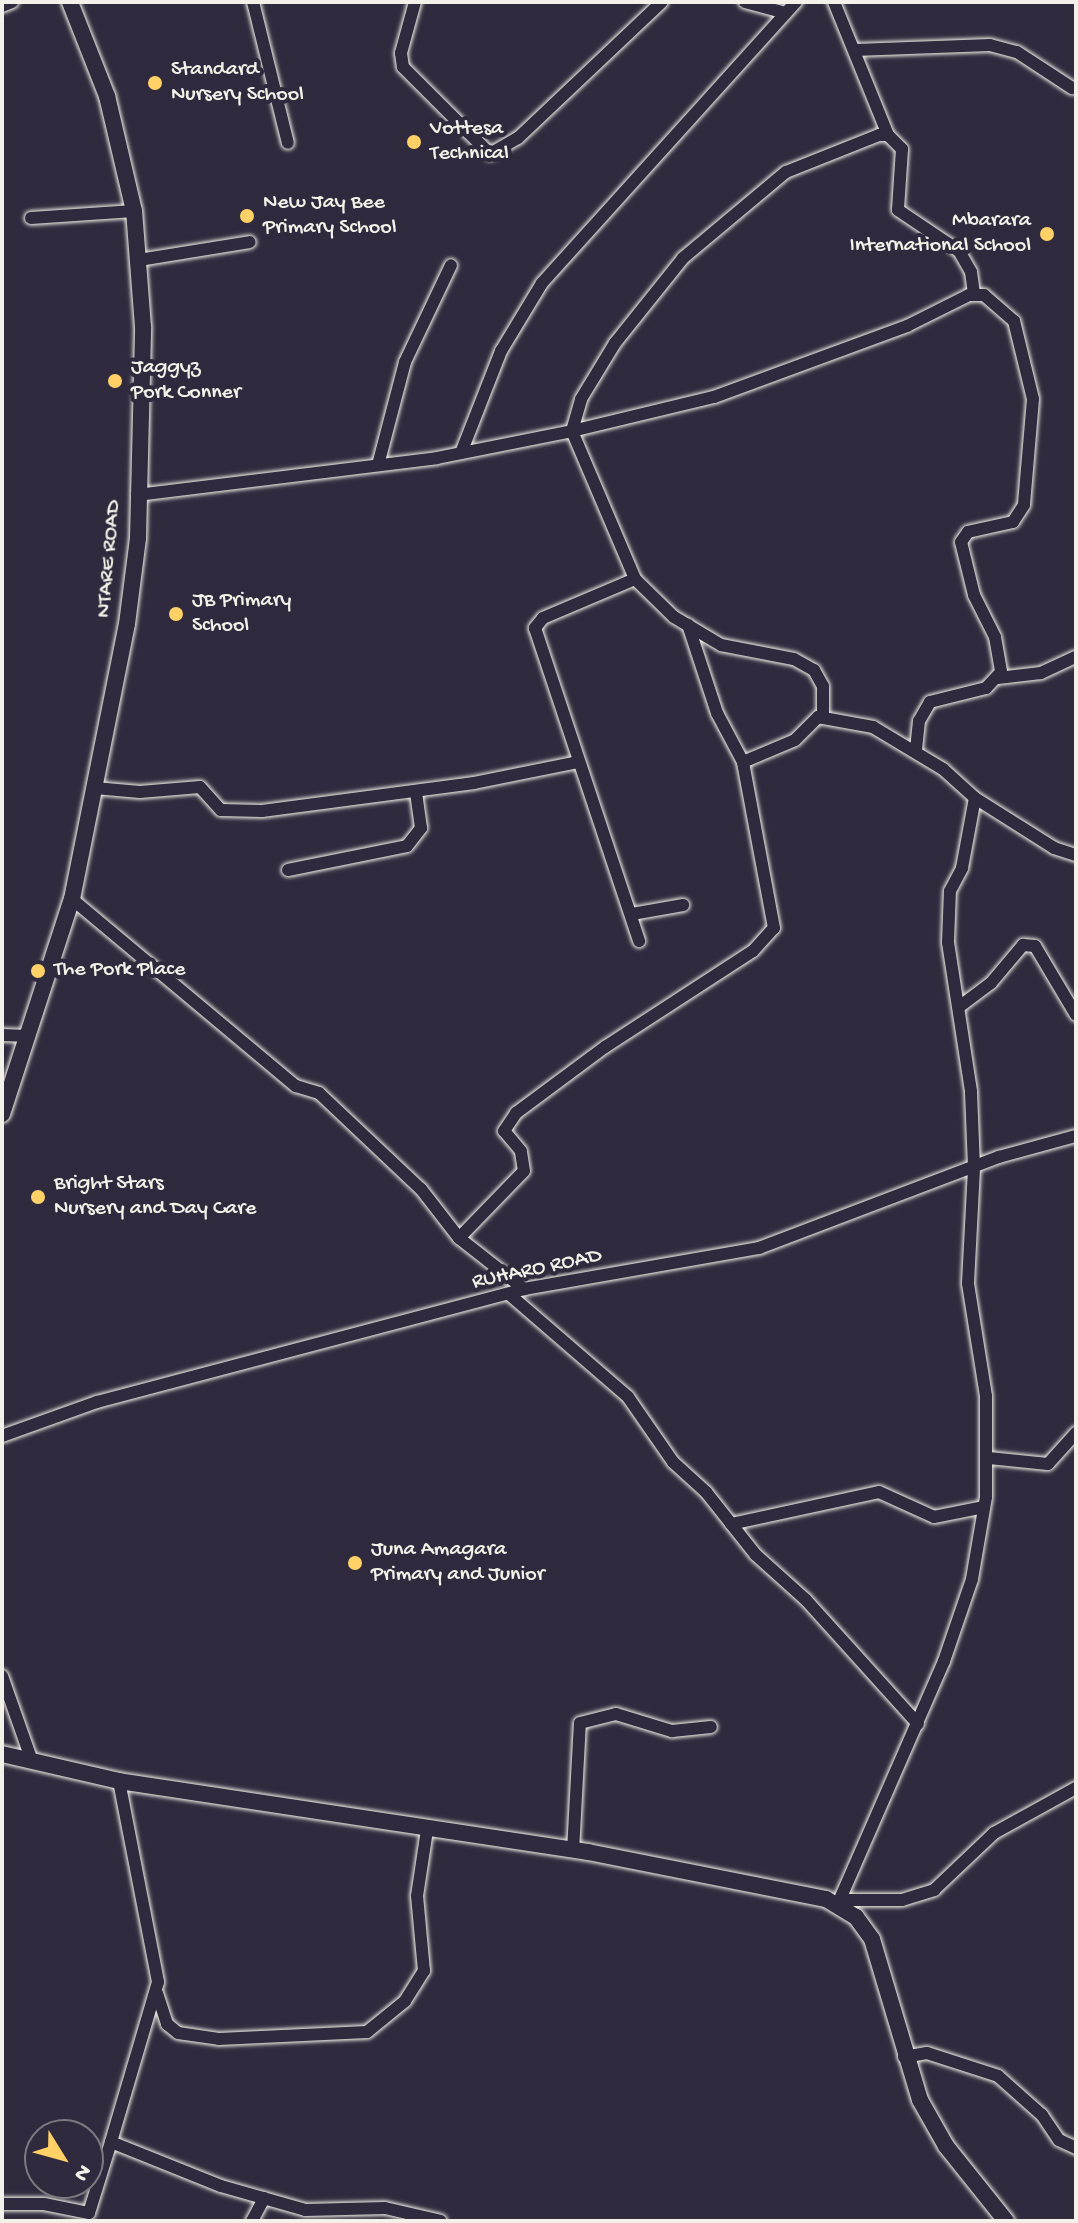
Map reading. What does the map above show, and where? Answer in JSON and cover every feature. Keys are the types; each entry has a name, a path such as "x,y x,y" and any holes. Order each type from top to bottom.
{"main road":[{"name":"NTARE ROAD","path":"2,1114 72,899 134,577 143,440 139,260 134,211 107,96 70,2"},
{"path":"2,1754 119,1781 573,1851 816,1896 838,1903 856,1917 872,1939 904,2057 937,2132 1006,2221"}],"street":[{"path":"2,6 12,2"},
{"path":"253,2 288,143"},
{"path":"415,2 401,53 403,67 490,154 518,138 662,2"},
{"path":"745,2 786,13"},
{"path":"461,453 501,351 542,283 796,2"},
{"path":"834,2 888,135 902,149 904,158 896,207 959,251 971,272 974,294"},
{"path":"855,50 990,45 1017,52 1072,88"},
{"path":"823,718 823,686 814,670 794,659 721,645 688,625 635,579 572,431 581,399 615,343 683,258 786,172 888,135"},
{"path":"31,218 134,211"},
{"path":"139,260 250,242"},
{"path":"378,465 405,362 451,265"},
{"path":"137,495 461,453 572,431 714,397 877,338 974,294 989,298 1018,327 1033,399 1022,512 1005,525 968,532 961,542 974,595 995,637 1002,666 998,678 986,688 930,702 919,721 916,751"},
{"path":"635,579 543,618 535,628 639,941"},
{"path":"459,1238 524,1171 525,1159 504,1131 516,1113 768,939 774,928 772,898 743,762 717,713 688,625"},
{"path":"998,678 1041,673 1076,657"},
{"path":"743,762 785,746 823,718 881,729 916,751 975,798 1054,848 1076,855"},
{"path":"95,788 140,792 200,787 221,810 238,811 416,792 578,762"},
{"path":"288,870 407,846 421,828 416,792"},
{"path":"975,798 962,868 950,891 948,942 959,1007 974,1167 968,1283 986,1396 989,1458 984,1507 968,1590 918,1724 838,1903 902,1900 934,1890 994,1833 1076,1788"},
{"path":"72,899 296,1086 319,1093 421,1189 459,1238 524,1289"},
{"path":"632,914 683,905"},
{"path":"959,1007 991,983 1023,945 1035,946 1076,1015"},
{"path":"2,1035 29,1036"},
{"name":"RUHARO ROAD","path":"2,1436 97,1402 524,1289 741,1253 974,1167 1076,1136"},
{"path":"510,1295 628,1397 673,1462 918,1724"},
{"path":"989,1458 1048,1464 1076,1433"},
{"path":"731,1524 879,1492 934,1517 984,1507"},
{"path":"2,1676 32,1761"},
{"path":"573,1851 580,1723 616,1714 672,1731 711,1727"},
{"path":"119,1781 153,1949 157,1993 167,2024 178,2033 219,2039 367,2032 405,2001 424,1971 417,1896 427,1830"},
{"path":"2,2204 44,2204 85,2215 92,2209 157,1993"},
{"path":"904,2057 927,2053 998,2076 1042,2115 1059,2140 1076,2148"},
{"path":"111,2142 305,2210 346,2206 441,2221"},
{"path":"252,2221 264,2198"},
{"path":"346,2206 352,2221"}],"place":[{"name":"Standard Nursery School","path":"155,83"},
{"name":"Vottesa Technical","path":"414,142"},
{"name":"New Jay Bee Primary School","path":"247,216"},
{"name":"Mbarara International School","path":"1047,234"},
{"name":"Jaggyz Pork Conner","path":"115,381"},
{"name":"JB Primary School","path":"176,614"},
{"name":"The Pork Place","path":"38,971"},
{"name":"Bright Stars Nursery and Day Care","path":"38,1197"},
{"name":"Juna Amagara Primary and Junior","path":"355,1563"}]}
